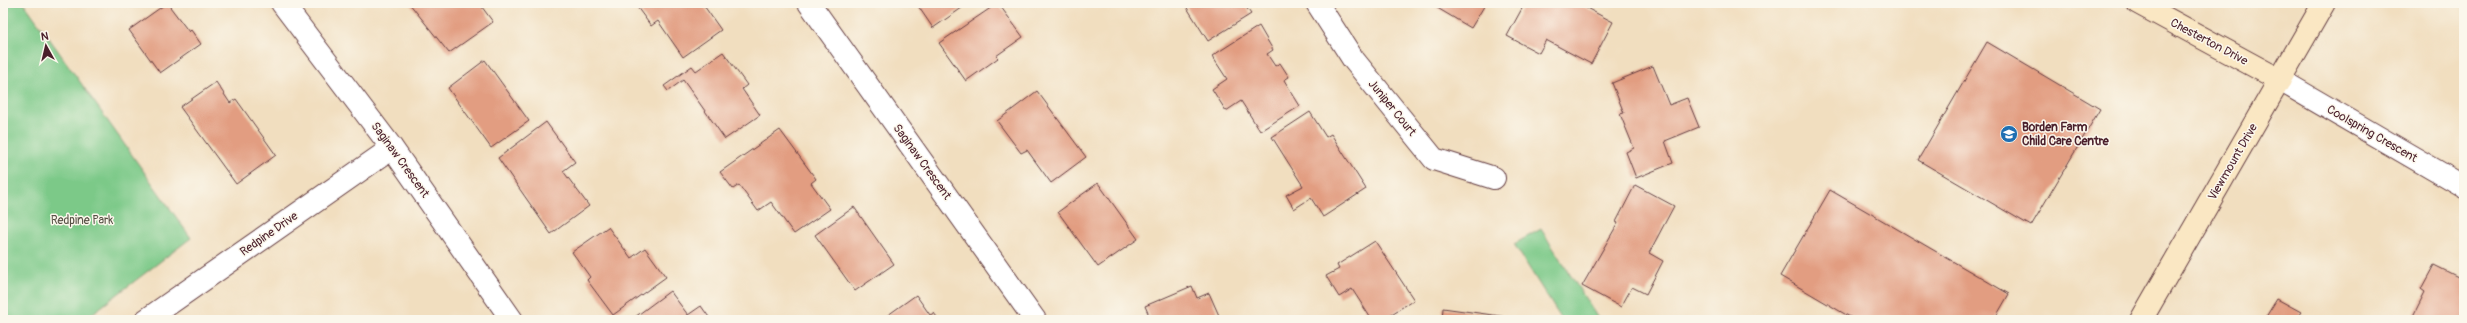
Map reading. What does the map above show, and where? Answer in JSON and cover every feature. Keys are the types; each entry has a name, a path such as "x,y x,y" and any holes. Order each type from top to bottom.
{"street":[{"name":"Saginaw Crescent","path":"282,3 392,148 512,320"},
{"name":"Saginaw Crescent","path":"809,3 1035,320"},
{"name":"Juniper Court","path":"1317,3 1353,59 1434,159 1494,178"},
{"name":"Chesterton Drive","path":"2138,3 2280,80"},
{"name":"Viewmount Drive","path":"2141,320 2324,3"},
{"name":"Coolspring Crescent","path":"2280,80 2464,187"},
{"name":"Redpine Drive","path":"146,320 392,148"}],"green space":[{"name":"Redpine Park","path":"3,3 24,3 191,238 84,320 3,320"},
{"path":"1541,229 1599,320 1562,320 1514,244"}],"building":[{"path":"167,3 189,32 191,30 201,44 160,73 129,30"},
{"path":"409,3 479,3 493,22 449,53"},
{"path":"634,3 702,3 721,30 683,57 658,21 651,26"},
{"path":"916,3 969,3 933,28"},
{"path":"998,3 1023,37 996,56 998,58 966,81 939,43"},
{"path":"1184,3 1243,3 1251,14 1208,41"},
{"path":"1429,3 1486,3 1471,28"},
{"path":"1525,3 1577,3 1613,22 1591,64 1546,40 1539,53 1507,36"},
{"path":"1259,26 1273,50 1267,54 1275,66 1280,63 1289,77 1284,80 1300,106 1260,131 1241,101 1226,111 1212,89 1227,79 1212,56"},
{"name":"Borden Farm Child Care Centre","path":"1987,42 2100,109 2031,226 1918,160"},
{"path":"723,52 747,85 742,89 760,115 725,139 683,80 668,91 664,86 692,66 696,71"},
{"path":"485,60 529,121 491,148 448,88"},
{"path":"1653,66 1669,105 1687,98 1699,127 1665,141 1673,163 1636,178 1626,152 1634,148 1620,114 1624,113 1612,83"},
{"path":"216,82 230,103 236,99 276,155 236,184 180,107"},
{"path":"1037,91 1086,157 1051,183 1027,150 1021,153 997,121"},
{"path":"1310,112 1326,137 1331,134 1366,189 1323,217 1311,198 1294,209 1286,195 1303,186 1272,137"},
{"path":"546,122 575,162 563,171 589,206 551,234 498,158"},
{"path":"780,130 816,179 811,183 830,209 794,234 771,202 758,211 739,185 733,189 720,172"},
{"path":"1098,183 1138,239 1098,267 1058,212"},
{"path":"1635,185 1674,206 1649,253 1663,261 1646,294 1632,287 1621,307 1582,286 1618,223 1616,222"},
{"path":"1830,190 2009,294 1994,320 1855,320 1780,276"},
{"path":"854,207 894,264 855,291 815,235"},
{"path":"608,227 631,258 645,248 666,277 613,315 587,280 590,277 572,252"},
{"path":"1375,241 1414,300 1382,320 1372,320 1352,289 1339,297 1326,276 1339,269 1337,265"},
{"path":"2434,265 2464,280 2464,320 2411,320 2425,292 2421,289"},
{"path":"1192,286 1197,298 1209,293 1221,320 1151,320 1145,306"},
{"path":"670,291 688,315 701,306 711,320 631,320"},
{"path":"916,295 930,315 934,313 939,320 881,320"},
{"path":"2277,299 2301,312 2298,316 2305,320 2264,320"},
{"path":"1443,308 1507,317 1506,320 1442,320"}],"place":[{"name":"Borden Farm Child Care Centre","path":"2009,134"}]}
